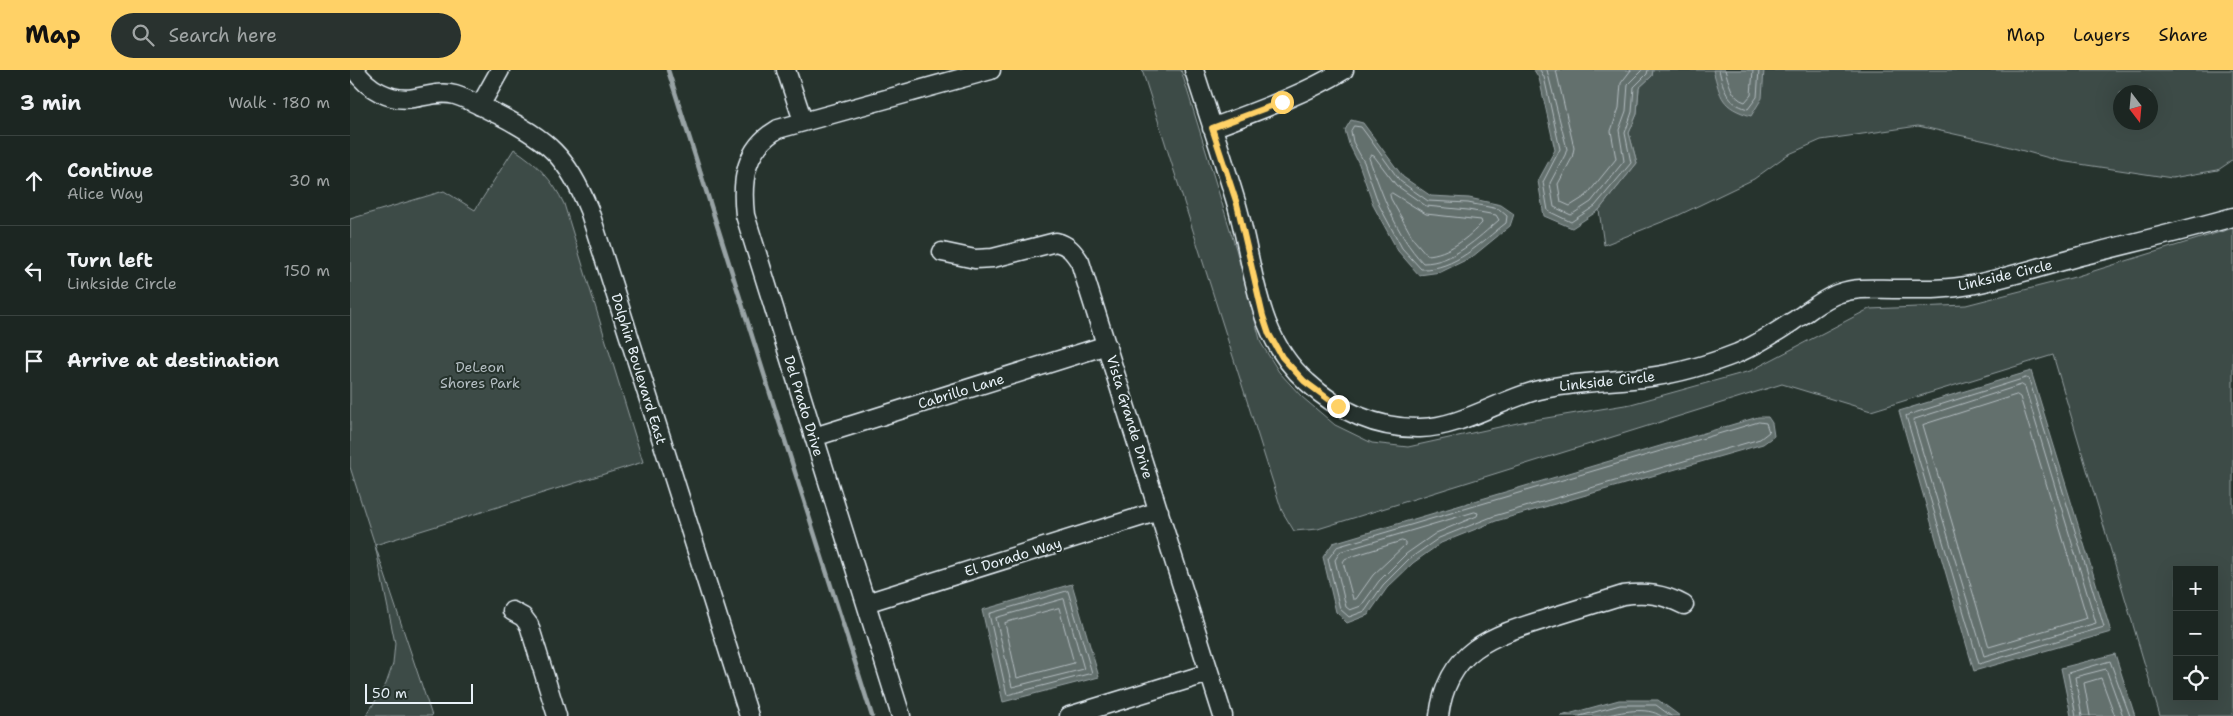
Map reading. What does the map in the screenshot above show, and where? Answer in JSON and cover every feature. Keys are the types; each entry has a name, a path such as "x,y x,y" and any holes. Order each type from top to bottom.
{"street":[{"name":"Dolphin Boulevard East","path":"355,70 368,85 380,93 395,98 411,99 440,93 455,94 528,130 542,139 570,169 589,210 749,716"},
{"path":"480,106 500,70"},
{"path":"786,70 803,122"},
{"name":"Del Prado Drive","path":"901,716 747,223 742,194 743,178 748,161 757,146 766,136 778,129 991,70"},
{"name":"Linkside Circle","path":"1194,70 1237,204 1263,316 1269,334 1282,357 1304,381 1329,401 1368,420 1394,426 1422,428 1442,424 1470,416 1509,399 1537,390 1567,384 1656,376 1718,361 1771,336 1825,300 1840,293 1859,288 1928,289 1972,284 2142,242 2233,217"},
{"path":"1212,128 1282,102 1321,84 1344,70"},
{"name":"Vista Grande Drive","path":"942,252 975,259 993,258 1056,242 1065,245 1073,251 1080,262 1223,716"},
{"name":"Cabrillo Lane","path":"814,437 1107,345"},
{"name":"El Dorado Way","path":"866,603 1159,511"},
{"path":"1439,716 1445,687 1459,664 1478,646 1500,633 1623,595 1667,596 1684,605"},
{"path":"512,611 523,617 529,625 557,716"},
{"path":"1069,716 1209,673"}],"green space":[{"path":"1142,70 1181,70 1236,249 1261,343 1279,372 1302,397 1335,425 1372,443 1408,447 1522,422 1631,404 1750,371 1869,309 1966,305 2071,278 2233,228 2233,716 2160,716 2053,355 1871,411 1782,384 1318,529 1294,531 1282,511"},
{"path":"1653,70 2233,70 2233,160 2218,170 2172,178 2060,161 1995,143 1918,126 1821,140 1787,155 1754,179 1677,216 1604,245 1599,210 1637,163 1629,133 1637,114 1639,88 1652,76"},
{"name":"DeLeon Shores Park","path":"514,149 530,160 543,173 555,187 564,204 643,462 375,545 350,467 350,219 444,191 475,210"},
{"path":"375,545 432,716 366,716 386,684 393,664 395,643"}],"water":[{"path":"1534,70 1653,70 1652,76 1639,88 1637,114 1629,133 1637,163 1599,210 1572,228 1544,216 1538,181 1555,150 1539,78"},
{"path":"1713,70 1764,70 1762,98 1751,116 1741,113 1728,105 1718,88"},
{"path":"1351,120 1363,123 1403,177 1431,196 1469,198 1501,205 1514,214 1510,226 1472,257 1441,272 1419,275 1398,251 1374,207 1345,130"},
{"path":"2031,371 2111,632 1974,671 1899,411"},
{"path":"1758,417 1768,417 1772,423 1774,436 1763,444 1496,521 1441,543 1413,563 1387,588 1368,615 1347,623 1336,612 1323,557 1333,543"},
{"path":"1072,584 1099,677 1003,702 982,610"},
{"path":"2115,654 2135,716 2071,716 2061,668"},
{"path":"1619,700 1658,700 1680,716 1561,716"}],"waterway":[{"path":"668,70 872,716"}],"route":[{"path":"1282,102 1212,128 1237,204 1263,316 1269,334 1282,357 1304,381 1338,406"}]}
